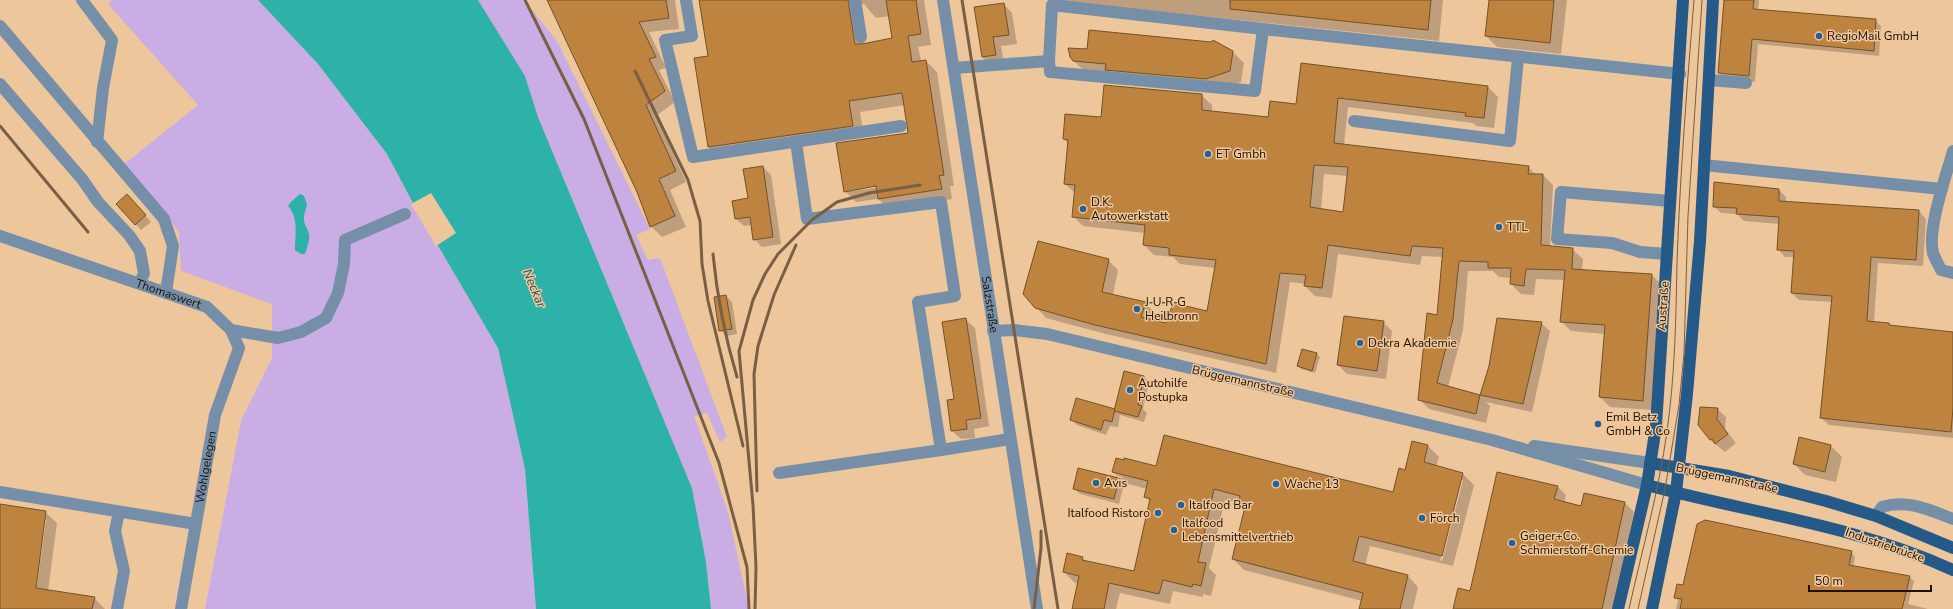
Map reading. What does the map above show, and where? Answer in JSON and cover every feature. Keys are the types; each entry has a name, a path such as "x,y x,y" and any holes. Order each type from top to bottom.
{"main road":[{"name":"Austraße","path":"1618,609 1647,485 1656,426 1670,201 1680,74 1683,0"},
{"path":"1652,609 1676,492 1695,308 1713,0"},
{"name":"Brüggemannstraße","path":"1650,463 1729,476 1876,516"},
{"name":"Brüggemannstraße","path":"1647,485 1839,529"},
{"name":"Industriebrücke","path":"1876,516 1953,548"},
{"name":"Industriebrücke","path":"1839,529 1899,547 1953,570"}],"street":[{"path":"82,0 112,40 103,88 97,142"},
{"path":"686,0 692,36 665,40 693,157 901,126"},
{"path":"855,0 860,37"},
{"name":"Salzstraße","path":"943,0 1036,609"},
{"path":"1263,29 1255,91 1050,72 1049,61 1052,5 1518,58 1680,74"},
{"path":"0,26 164,219 173,246 166,292"},
{"path":"1354,122 1510,141 1518,58"},
{"path":"954,68 1049,61"},
{"path":"1709,80 1746,83"},
{"path":"0,84 82,179 98,202 129,234 140,251 144,273 140,283"},
{"path":"796,142 807,219 941,202 955,296 918,302 941,450"},
{"path":"1953,151 1942,189 1932,238 1934,254 1942,270 1953,273"},
{"path":"1704,165 1942,189"},
{"path":"1667,254 1640,252 1612,243 1557,239 1561,192 1670,201"},
{"path":"232,330 278,338 301,332 326,318 338,294 344,264 345,240 405,214"},
{"name":"Thomaswert","path":"0,236 207,307 232,330"},
{"name":"Wohlgelegen","path":"181,609 215,415 239,348 232,330"},
{"name":"Brüggemannstraße","path":"993,331 1014,330 1047,334 1492,440 1647,485"},
{"path":"779,473 1010,439"},
{"name":"Brüggemannstraße","path":"1492,440 1650,463"},
{"path":"0,492 196,524"},
{"path":"1876,516 1882,507 1890,504 1904,504 1922,506 1953,519"},
{"path":"117,609 124,571 115,531 119,512"}],"shaded area":[{"path":"112,0 258,0 318,64 387,154 413,203 498,348 525,469 536,609 205,609 241,421 272,358 272,304 181,271 179,232 161,208 123,165 198,105 108,4"},
{"path":"478,0 524,0 557,41 650,229 636,235 648,260 660,258 727,437 720,442 707,413 694,416 728,512 749,609 711,609 706,562 692,488 538,117 525,76"}],"water":[{"name":"Neckar","path":"258,0 478,0 525,76 538,117 692,488 706,562 711,609 536,609 525,469 498,348 413,203 387,154 318,64"},
{"path":"300,194 303,195 307,203 304,219 309,236 305,254 301,254 295,250 295,221 294,216 288,206"}],"pier":[{"path":"431,193 456,233 436,246 411,204"}],"building":[{"path":"547,0 666,0 669,18 639,22 656,57 649,59 665,91 646,105 676,171 659,179 675,216 650,227 637,192"},
{"path":"699,0 848,0 855,44 862,44 892,38 886,0 916,0 921,34 908,36 912,62 926,60 944,175 939,176 942,189 878,199 876,186 844,192 836,143 908,133 902,93 849,101 853,126 708,147 694,58 708,56"},
{"path":"1230,0 1431,0 1428,30 1230,9"},
{"path":"1489,0 1554,0 1550,43 1485,36"},
{"name":"RegioMail GmbH","path":"1724,0 1754,0 1753,9 1876,19 1874,51 1752,39 1749,76 1718,73"},
{"path":"1004,3 1009,35 993,37 996,55 982,57 974,7"},
{"path":"1089,30 1211,42 1213,40 1233,51 1230,71 1206,79 1105,70 1106,64 1073,61 1070,57 1068,48 1087,49"},
{"path":"1301,63 1488,86 1484,118 1465,116 1466,113 1338,98 1334,143 1529,166 1528,174 1543,174 1541,245 1573,248 1572,269 1652,274 1643,401 1599,397 1605,325 1560,322 1565,270 1526,269 1524,286 1510,284 1511,268 1488,268 1488,262 1459,261 1453,319 1437,383 1480,395 1476,414 1418,400 1427,313 1437,315 1443,248 1412,246 1410,256 1328,245 1322,288 1304,286 1306,275 1280,273 1266,364 1095,325 1035,308 1023,294 1038,241 1109,259 1102,292 1146,302 1141,317 1166,323 1173,303 1207,311 1216,260 1169,255 1169,248 1143,245 1145,225 1072,217 1075,185 1064,184 1068,140 1063,139 1065,114 1101,117 1104,85 1202,94 1202,110 1268,117 1270,101 1296,104","holes":["1314,165 1348,167 1343,212 1310,207"]},
{"path":"763,166 773,237 753,240 750,217 735,219 732,201 748,198 743,169"},
{"path":"1714,182 1779,189 1779,201 1919,210 1916,260 1871,257 1867,321 1953,332 1953,408 1951,432 1820,418 1832,296 1791,293 1794,251 1777,250 1779,217 1736,214 1737,208 1713,207"},
{"path":"127,194 146,215 135,225 116,204"},
{"path":"726,295 732,329 719,331 714,297"},
{"name":"Dekra Akademie","path":"1344,316 1384,321 1377,371 1337,365"},
{"path":"966,318 981,418 966,420 967,429 951,431 947,400 954,399 942,322"},
{"path":"1497,318 1542,322 1523,404 1480,395 1489,366"},
{"path":"1302,349 1317,353 1312,371 1297,366"},
{"name":"Autohilfe Postupka","path":"1124,371 1144,376 1138,405 1142,406 1138,417 1114,411"},
{"path":"1076,398 1115,409 1112,422 1104,420 1101,430 1070,420"},
{"path":"1700,407 1718,408 1717,419 1728,434 1715,444 1698,425"},
{"path":"1164,435 1393,492 1399,468 1405,470 1412,441 1428,445 1424,462 1463,473 1442,556 1359,536 1353,561 1408,575 1400,609 1359,609 1363,593 1232,559 1245,507 1238,505 1240,496 1214,489 1198,562 1206,563 1201,586 1193,584 1192,587 1163,580 1159,594 1109,583 1104,609 1072,609 1079,576 1063,572 1067,553 1083,557 1082,560 1134,571 1150,499 1144,497 1148,481 1112,472 1116,458 1124,460 1124,458 1156,466"},
{"path":"1799,437 1831,445 1825,472 1793,464"},
{"name":"Avis","path":"1078,468 1119,478 1114,499 1073,489"},
{"path":"1497,472 1558,486 1554,499 1581,506 1584,493 1625,502 1602,609 1453,609 1458,588 1470,591"},
{"path":"0,504 46,511 36,588 95,597 92,609 0,609"},
{"path":"1705,520 1852,551 1849,565 1910,576 1902,609 1680,609 1682,599 1674,598 1677,584 1683,585 1697,524"}],"tram line":[{"path":"1629,609 1660,476 1670,410 1675,346 1678,229 1694,0"},
{"path":"1638,609 1665,489 1679,405 1684,354 1688,216 1702,0"}],"railway":[{"path":"525,0 584,119 719,463 747,567 749,609"},
{"path":"962,0 1058,609"},
{"path":"635,71 688,180 700,221 702,264 708,301 743,446"},
{"path":"0,126 88,232"},
{"path":"755,609 756,567 753,505 739,351 753,300 765,274 778,254 812,220 837,202 869,193 920,185"},
{"path":"757,491 754,374 758,346 774,295 796,245"},
{"path":"713,254 722,316 737,377"},
{"path":"1034,609 1041,548 1041,531"}],"place":[{"name":"RegioMail GmbH","path":"1819,36"},
{"name":"ET Gmbh","path":"1208,154"},
{"name":"D.K. Autowerkstatt","path":"1083,209"},
{"name":"TTL","path":"1499,227"},
{"name":"J⁃U⁃R⁃G Heilbronn","path":"1137,309"},
{"name":"Dekra Akademie","path":"1360,343"},
{"name":"Autohilfe Postupka","path":"1130,390"},
{"name":"Emil Betz GmbH & Co","path":"1598,424"},
{"name":"Avis","path":"1096,483"},
{"name":"Wache 13","path":"1276,484"},
{"name":"Italfood Bar","path":"1181,505"},
{"name":"Italfood Ristoro","path":"1158,513"},
{"name":"Förch","path":"1422,518"},
{"name":"Italfood Lebensmittelvertrieb","path":"1174,530"},
{"name":"Geiger+Co. Schmierstoff-Chemie","path":"1512,543"}]}
